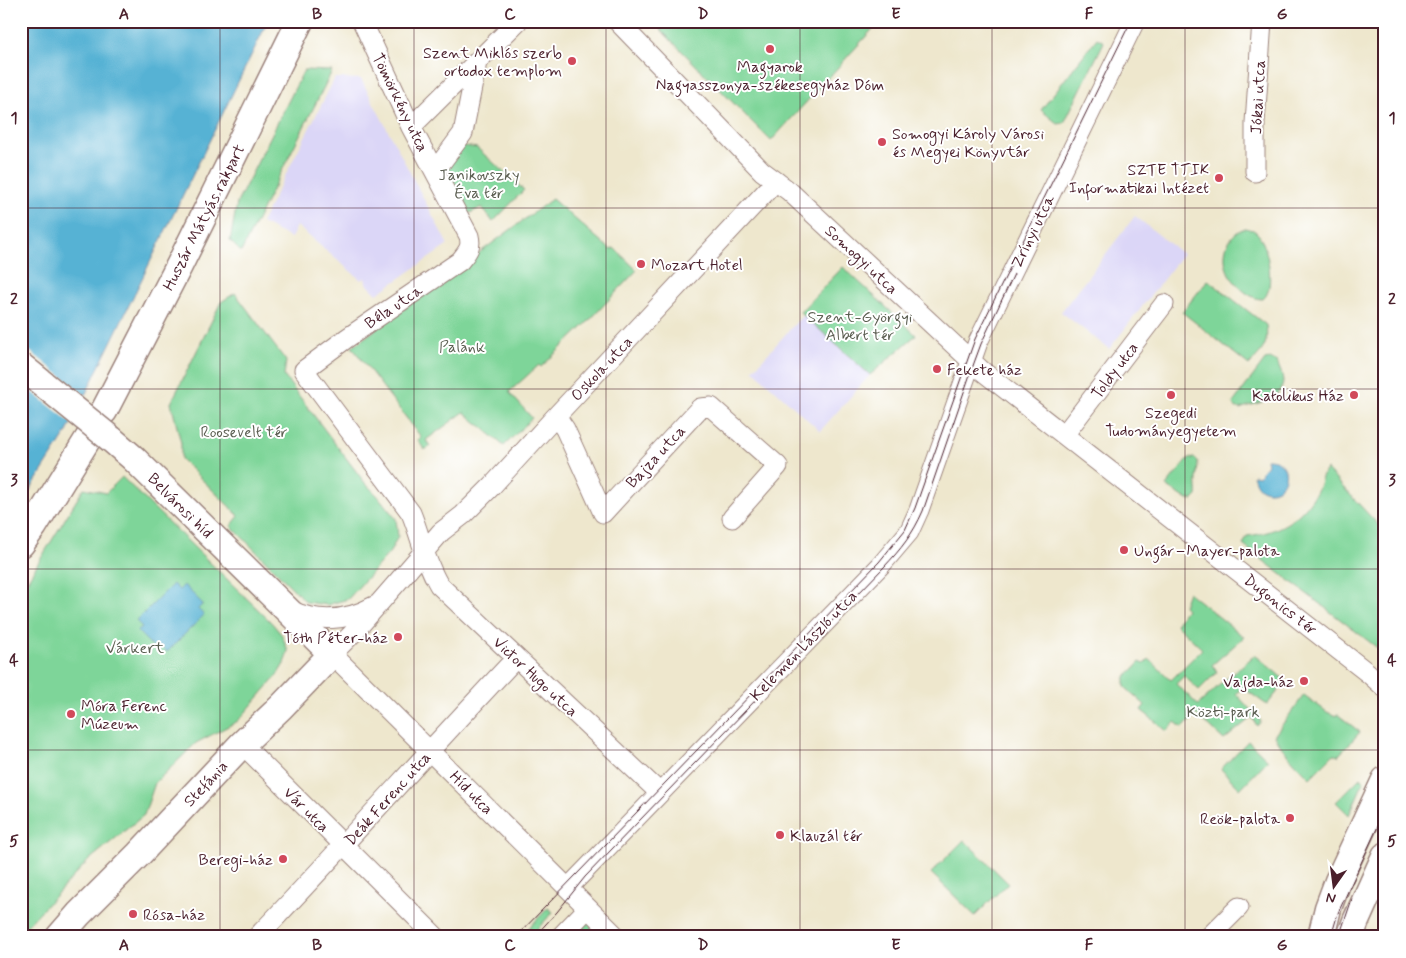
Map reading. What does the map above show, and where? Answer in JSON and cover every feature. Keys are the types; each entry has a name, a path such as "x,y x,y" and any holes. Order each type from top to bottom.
{"street":[{"name":"Huszár Mátyás rakpart","path":"104,411 179,266 300,21"},
{"name":"Tömörkény utca","path":"362,21 411,127 469,236"},
{"path":"411,127 518,21"},
{"name":"Zrínyi utca","path":"971,360 1016,262 1135,21"},
{"name":"Jókai utca","path":"1255,172 1255,123 1262,21"},
{"name":"Somogyi utca","path":"625,24 756,165 789,191 981,370 1193,536"},
{"path":"434,171 463,133 476,62"},
{"name":"Oskola utca","path":"424,552 441,532 463,515 492,486 776,181"},
{"name":"Béla utca","path":"424,552 411,513 304,370 347,338 460,261 469,249 471,243 469,236"},
{"name":"Toldy utca","path":"1064,435 1164,304"},
{"name":"Kelemen László utca","path":"568,888 903,540 919,510 971,360"},
{"name":"Belvárosi híd","path":"21,366 133,458 332,654"},
{"name":"Bajza utca","path":"556,416 565,429 603,513 700,408 711,407 778,466 732,518"},
{"path":"21,544 89,437"},
{"name":"Dugonics tér","path":"1193,536 1376,676 1385,688"},
{"path":"332,654 355,631 424,552"},
{"name":"Victor Hugo utca","path":"424,552 439,585 660,793"},
{"path":"282,606 318,619 338,619 353,616 377,605"},
{"name":"Stefánia","path":"59,937 79,914 140,854 242,744 332,654"},
{"name":"Híd utca","path":"332,654 618,937"},
{"name":"Deák Ferenc utca","path":"257,937 344,846 516,658"},
{"name":"Vár utca","path":"242,744 436,937"},
{"path":"1321,937 1328,908 1338,881 1385,780"},
{"path":"1350,937 1385,856"},
{"path":"560,937 588,908"},
{"path":"1209,937 1239,908"},
{"name":"Stefánia","path":"47,937 79,914"}],"shaded area":[{"path":"335,78 361,79 448,245 377,294 366,283 365,278 361,280 297,226 291,238 261,223"},
{"path":"1135,216 1183,254 1109,349 1061,312"},
{"path":"803,315 870,375 820,431 753,370"}],"green space":[{"path":"656,21 880,21 771,141 654,23"},
{"path":"1097,38 1104,42 1064,123 1058,124 1041,110"},
{"path":"304,70 332,71 241,252 230,241 237,203"},
{"name":"Janikovszky Éva tér","path":"464,146 477,148 524,190 493,222 482,207 468,214 446,172 445,163"},
{"name":"Palánk","path":"552,199 611,250 614,248 637,270 587,323 541,367 539,365 509,392 532,418 504,446 464,412 426,440 430,446 425,450 418,441 421,437 352,347"},
{"path":"1245,228 1256,232 1264,245 1267,255 1270,276 1267,294 1263,299 1253,297 1236,284 1226,267 1226,247 1238,231"},
{"name":"Szent-Györgyi Albert tér","path":"843,267 916,335 870,375 800,312"},
{"path":"1208,280 1266,325 1267,332 1264,348 1249,365 1182,312"},
{"name":"Roosevelt tér","path":"235,293 286,361 284,376 365,483 396,519 398,536 390,552 348,599 327,605 306,602 231,526 239,516 181,459 181,443 171,403 221,302"},
{"path":"1270,359 1277,362 1282,376 1283,381 1278,393 1260,403 1240,409 1235,407 1233,403 1265,360"},
{"path":"1189,458 1195,458 1198,461 1197,496 1193,500 1188,500 1166,486"},
{"path":"1326,469 1385,532 1384,653 1243,545 1247,536 1268,532 1288,523 1296,517 1311,501"},
{"name":"Várkert","path":"122,477 271,622 282,635 288,651 284,664 276,677 238,721 196,743 155,783 144,815 89,860 21,932 21,588 84,488 106,493"},
{"name":"Közti-park","path":"1188,592 1244,637 1212,665 1217,672 1199,690 1184,676 1176,684 1198,705 1255,655 1286,681 1267,705 1242,687 1236,694 1261,721 1257,726 1252,717 1224,740 1196,714 1183,728 1175,722 1167,731 1141,710 1145,705 1125,687 1125,678 1140,662 1144,664 1149,659 1171,680 1202,649 1176,624 1186,609 1183,606"},
{"path":"1304,695 1327,712 1336,716 1337,714 1360,732 1338,756 1334,754 1310,778 1286,753 1274,736"},
{"path":"1248,741 1268,760 1240,789 1221,769"},
{"path":"1361,777 1364,781 1349,815 1336,802"},
{"path":"964,840 1008,883 975,916 931,873"},
{"path":"548,908 553,912 530,937 520,937"},
{"path":"588,908 610,937 560,937"}],"water":[{"path":"21,21 268,21 67,432 21,504"},
{"path":"1266,459 1276,460 1285,470 1283,483 1272,491 1260,488 1253,475 1259,476 1267,464"},
{"path":"173,584 179,590 184,585 203,604 198,609 204,615 167,652 161,646 156,650 137,631 142,627 136,621"}],"pier":[{"path":"21,344 87,397 74,425 21,383"}],"tram line":[{"path":"516,937 879,562 905,530 915,508 975,339 1131,21"},
{"path":"534,937 585,877 884,567 906,541 923,511 981,344 1014,274"},
{"path":"1331,937 1338,913 1385,811"},
{"path":"1339,937 1352,899"}],"place":[{"name":"Magyarok Nagyasszonya-székesegyház Dóm","path":"770,49"},
{"name":"Szent Miklós szerb ortodox templom","path":"572,61"},
{"name":"Somogyi Károly Városi és Megyei Könyvtár","path":"882,142"},
{"name":"SZTE TTIK Informatikai Intézet","path":"1219,178"},
{"name":"Mozart Hotel","path":"641,264"},
{"name":"Fekete ház","path":"937,369"},
{"name":"Szegedi Tudományegyetem","path":"1171,395"},
{"name":"Katolikus Ház","path":"1354,395"},
{"name":"Ungár–Mayer-palota","path":"1124,550"},
{"name":"Tóth Péter-ház","path":"398,637"},
{"name":"Vajda-ház","path":"1304,681"},
{"name":"Móra Ferenc Múzeum","path":"71,714"},
{"name":"Reök-palota","path":"1290,818"},
{"name":"Klauzál tér","path":"780,835"},
{"name":"Beregi-ház","path":"283,859"},
{"name":"Rósa-ház","path":"133,914"}]}
